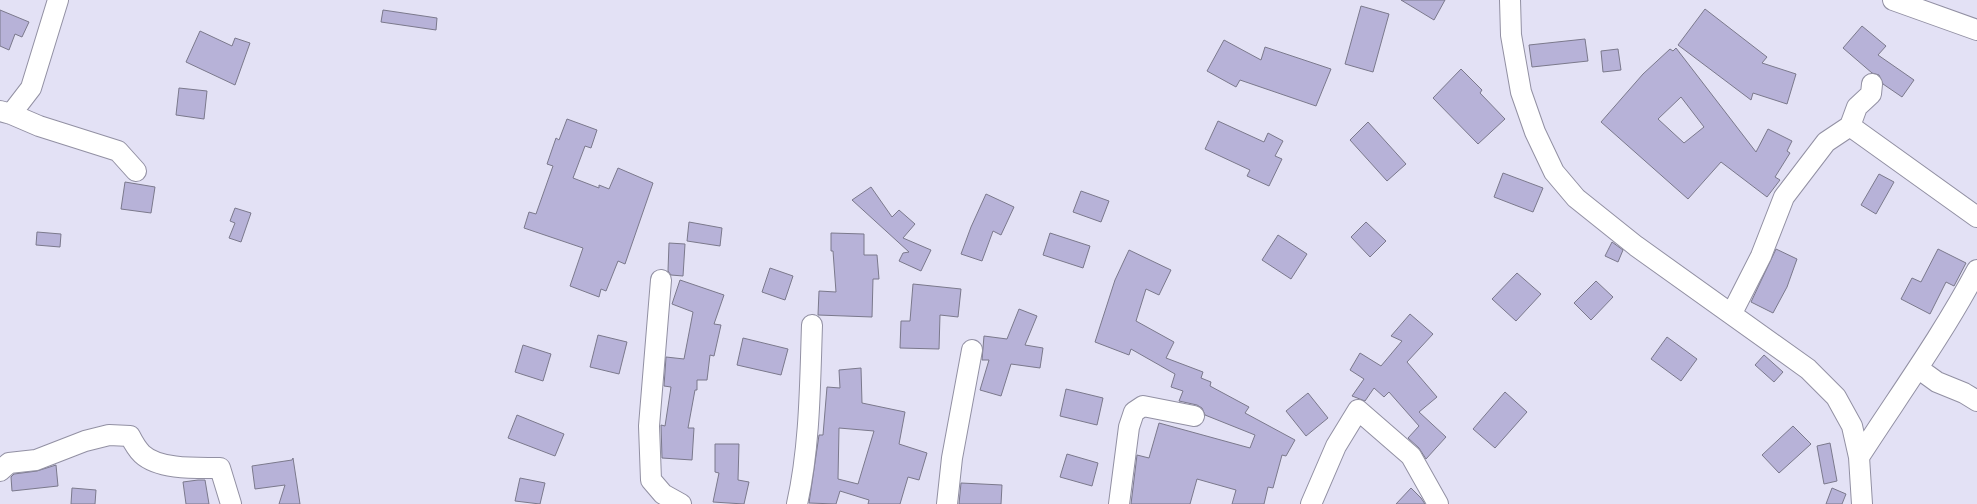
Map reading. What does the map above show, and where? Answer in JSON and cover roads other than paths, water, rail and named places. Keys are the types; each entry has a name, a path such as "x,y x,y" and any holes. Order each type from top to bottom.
{"street":[{"path":"58,0 31,88 5,112 39,126 118,151 136,171"},
{"path":"1501,0 1502,33 1534,132 1554,172 1576,198 1636,246 1808,369 1836,397 1852,426 1859,457 1862,504"},
{"path":"1510,0 1511,35 1521,92"},
{"path":"1893,0 1977,30"},
{"path":"1732,314 1761,256 1784,197 1826,142 1850,126 1857,107 1871,94 1872,84"},
{"path":"1850,126 1977,217"},
{"path":"1859,457 1957,308 1977,270"},
{"path":"661,280 649,426 651,480 663,494 681,504"},
{"path":"796,504 806,436 810,392 812,325"},
{"path":"947,504 952,458 972,350"},
{"path":"1918,369 1938,382 1964,393 1977,401"},
{"path":"1119,504 1129,427 1134,412 1143,406 1194,416"},
{"path":"1311,504 1336,446 1358,410 1411,456 1438,504"},
{"path":"0,471 9,462 36,460 85,441 109,435 130,436 142,454 158,463 194,468 220,468 231,504"}]}
